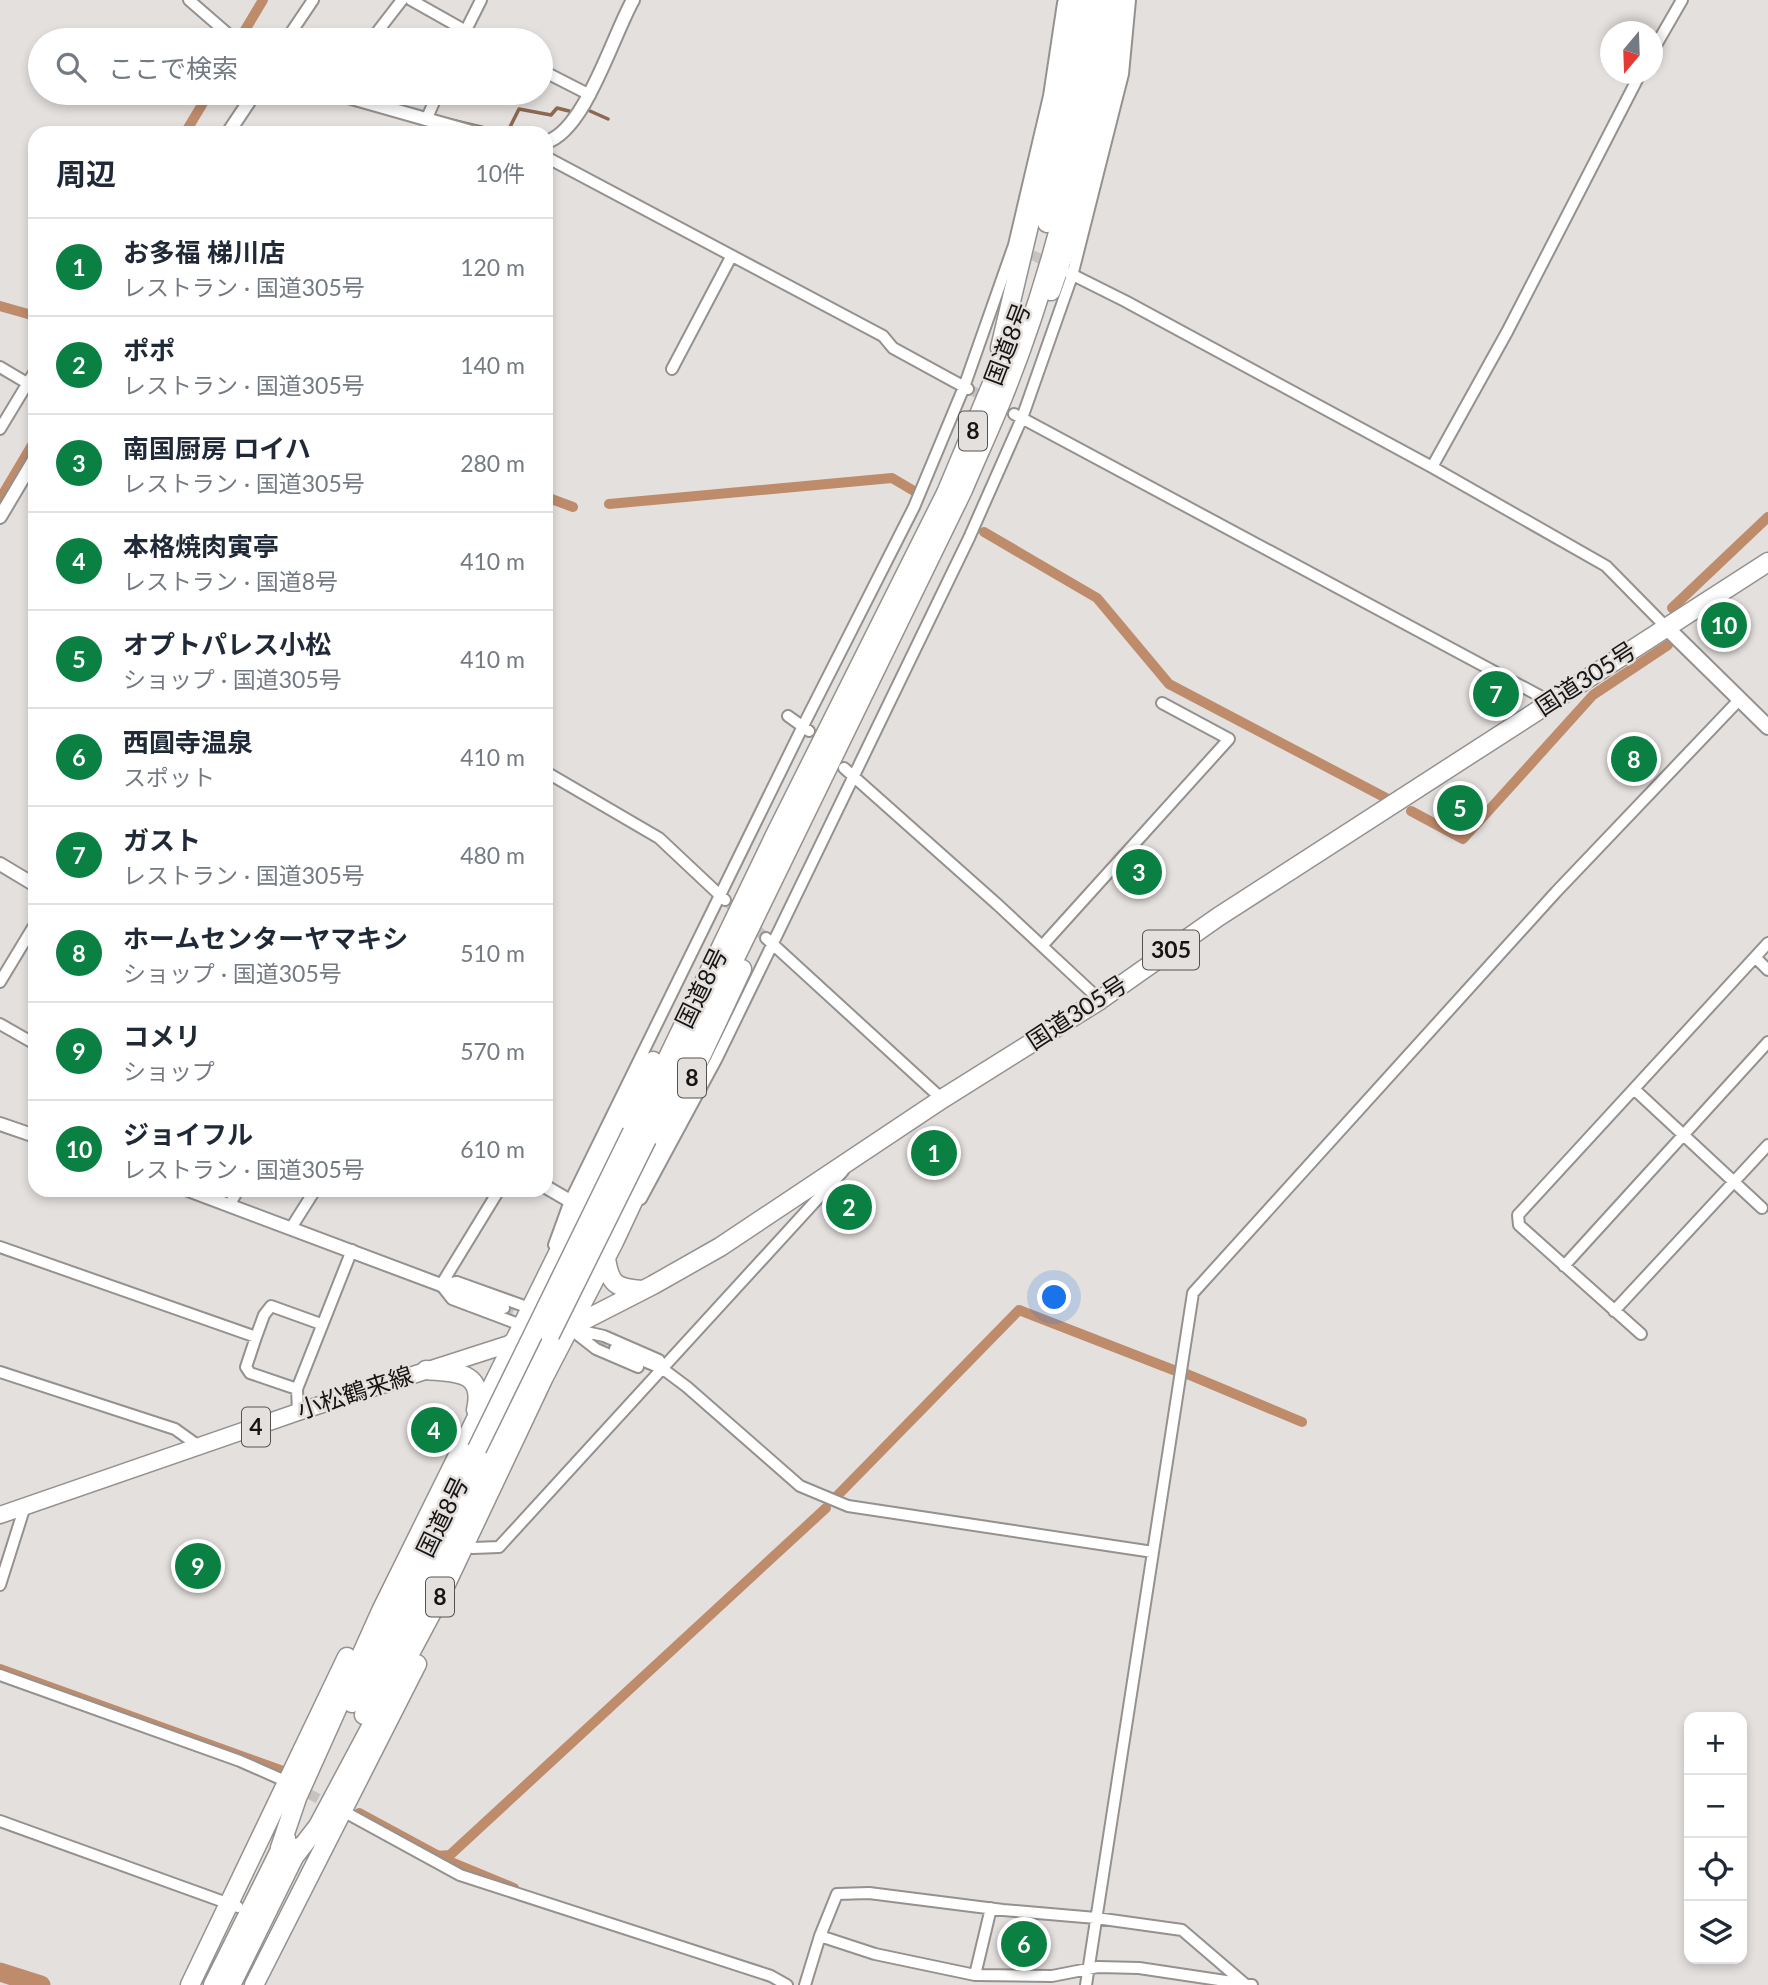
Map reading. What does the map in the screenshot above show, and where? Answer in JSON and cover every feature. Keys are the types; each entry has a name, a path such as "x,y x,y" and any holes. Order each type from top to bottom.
{"highway":[{"name":"8","path":"985,402 1040,187 1061,82 1072,0"},
{"name":"国道8号","path":"639,1135 776,833 946,493 985,402 1032,281 1073,103 1089,0"},
{"name":"国道8号","path":"231,1985 287,1853 639,1135 800,822 963,490 1004,395 1043,280 1077,156 1097,49 1102,0"},
{"name":"8","path":"1004,395 1018,379 1074,225 1111,63 1119,0"},
{"name":"国道305号","path":"512,1343 569,1328 720,1247 942,1099 1100,1000 1218,917 1768,562"},
{"name":"8","path":"287,1853 318,1826 439,1599 544,1377 625,1219 743,967 772,901 800,822"},
{"name":"8","path":"287,1853 297,1798 380,1611 762,843 776,833"},
{"path":"606,1258 608,1273 613,1283 624,1289 643,1290"},
{"path":"190,1985 233,1905 442,1462 471,1426 479,1398 476,1383 468,1377 426,1370"},
{"path":"254,1985 281,1922 343,1811 540,1409 544,1377"},
{"name":"国道8号","path":"212,1985 287,1853"}],"main road":[{"path":"1666,627 1768,727"},
{"name":"小松鶴来線","path":"0,1514 298,1412 512,1343"}],"street":[{"path":"189,0 220,28"},
{"path":"294,28 313,0"},
{"path":"380,28 402,0"},
{"path":"411,0 451,28"},
{"path":"467,28 481,0"},
{"path":"553,140 567,127 590,95 633,0"},
{"path":"546,1274 551,1252 570,1201 723,898 914,507 968,388 1016,246 1049,96 1063,0"},
{"path":"625,1219 646,1194 716,1060 848,771 969,538 1018,416 1068,273 1122,74 1130,0"},
{"path":"1663,34 1682,0"},
{"path":"553,76 590,95"},
{"path":"1433,467 1507,332 1635,84"},
{"path":"233,126 247,105"},
{"path":"376,105 449,126"},
{"path":"426,120 433,105"},
{"path":"553,161 883,337 893,348 968,388"},
{"path":"672,369 731,257"},
{"path":"1068,273 1433,467 1606,566 1666,627"},
{"path":"0,367 27,383 0,429"},
{"path":"1018,416 1551,702"},
{"path":"0,517 28,472"},
{"path":"1086,1985 1194,1293 1556,892 1739,700"},
{"path":"1042,946 1229,739 1161,703"},
{"path":"788,716 806,728"},
{"path":"848,771 1100,1000"},
{"path":"553,776 659,838 723,898"},
{"path":"0,864 28,881"},
{"path":"0,982 28,936"},
{"path":"769,942 942,1099"},
{"path":"1641,1334 1519,1225 1518,1215 1768,943"},
{"path":"1755,957 1768,970"},
{"path":"0,1024 28,1040"},
{"path":"1564,1266 1768,1042"},
{"path":"1634,1088 1762,1208"},
{"path":"0,1124 28,1134"},
{"path":"1614,1311 1768,1145"},
{"path":"473,1548 499,1547 852,1160"},
{"path":"553,1191 570,1201"},
{"path":"209,1197 504,1308"},
{"path":"230,1204 234,1197"},
{"path":"291,1228 311,1197"},
{"path":"441,1285 495,1197"},
{"path":"0,1247 256,1337"},
{"path":"298,1412 297,1389 352,1250"},
{"path":"441,1285 457,1282 530,1307 569,1328 596,1349 651,1373 663,1369"},
{"path":"441,1285 452,1299 521,1325 569,1328"},
{"path":"297,1389 250,1373 246,1367 264,1315 271,1306 321,1324"},
{"path":"615,1349 663,1369 800,1486 848,1506 1153,1552"},
{"path":"0,1372 175,1429 200,1447"},
{"path":"0,1585 25,1506"},
{"path":"0,1675 240,1761 291,1784"},
{"path":"343,1811 460,1875 772,1976 787,1985"},
{"path":"0,1821 233,1905"},
{"path":"806,1985 820,1936 837,1894 869,1893 1182,1930 1249,1984"},
{"path":"975,1975 991,1908"},
{"path":"820,1936 875,1954 975,1975 1052,1976 1089,1969 1139,1968 1249,1984"}],"waterway":[{"path":"246,28 263,0"},
{"path":"189,126 202,105"},
{"path":"510,126 519,109 551,115 557,108 569,111"},
{"path":"590,111 608,119"},
{"path":"443,118 477,126"},
{"path":"0,306 28,314"},
{"path":"0,499 28,452"},
{"path":"609,504 892,478 914,491"},
{"path":"553,500 573,507"},
{"path":"1672,608 1768,517"},
{"path":"984,532 1097,598 1169,684 1386,798"},
{"path":"1411,811 1463,839 1593,695 1668,645"},
{"path":"835,1498 1019,1310 1176,1371"},
{"path":"1187,1374 1302,1422"},
{"path":"437,1856 450,1855 826,1508"},
{"path":"0,1669 283,1771"},
{"path":"359,1813 444,1859 514,1888"},
{"path":"0,1972 41,1985"}],"tunnel":[{"path":"1019,248 1054,266"},
{"path":"971,390 1014,414"},
{"path":"725,900 766,938"},
{"path":"504,1308 531,1318"},
{"path":"582,1337 615,1349"},
{"path":"296,1787 334,1807"}],"place":[{"name":"ジョイフル","path":"1724,625"},
{"name":"ガスト","path":"1496,694"},
{"name":"ホームセンターヤマキシ","path":"1634,759"},
{"name":"オプトパレス小松","path":"1460,808"},
{"name":"南国厨房 ロイハ","path":"1139,872"},
{"name":"お多福 梯川店","path":"934,1153"},
{"name":"ポポ","path":"849,1207"},
{"name":"本格焼肉寅亭","path":"434,1430"},
{"name":"コメリ","path":"198,1566"},
{"name":"西圓寺温泉","path":"1024,1944"}]}
